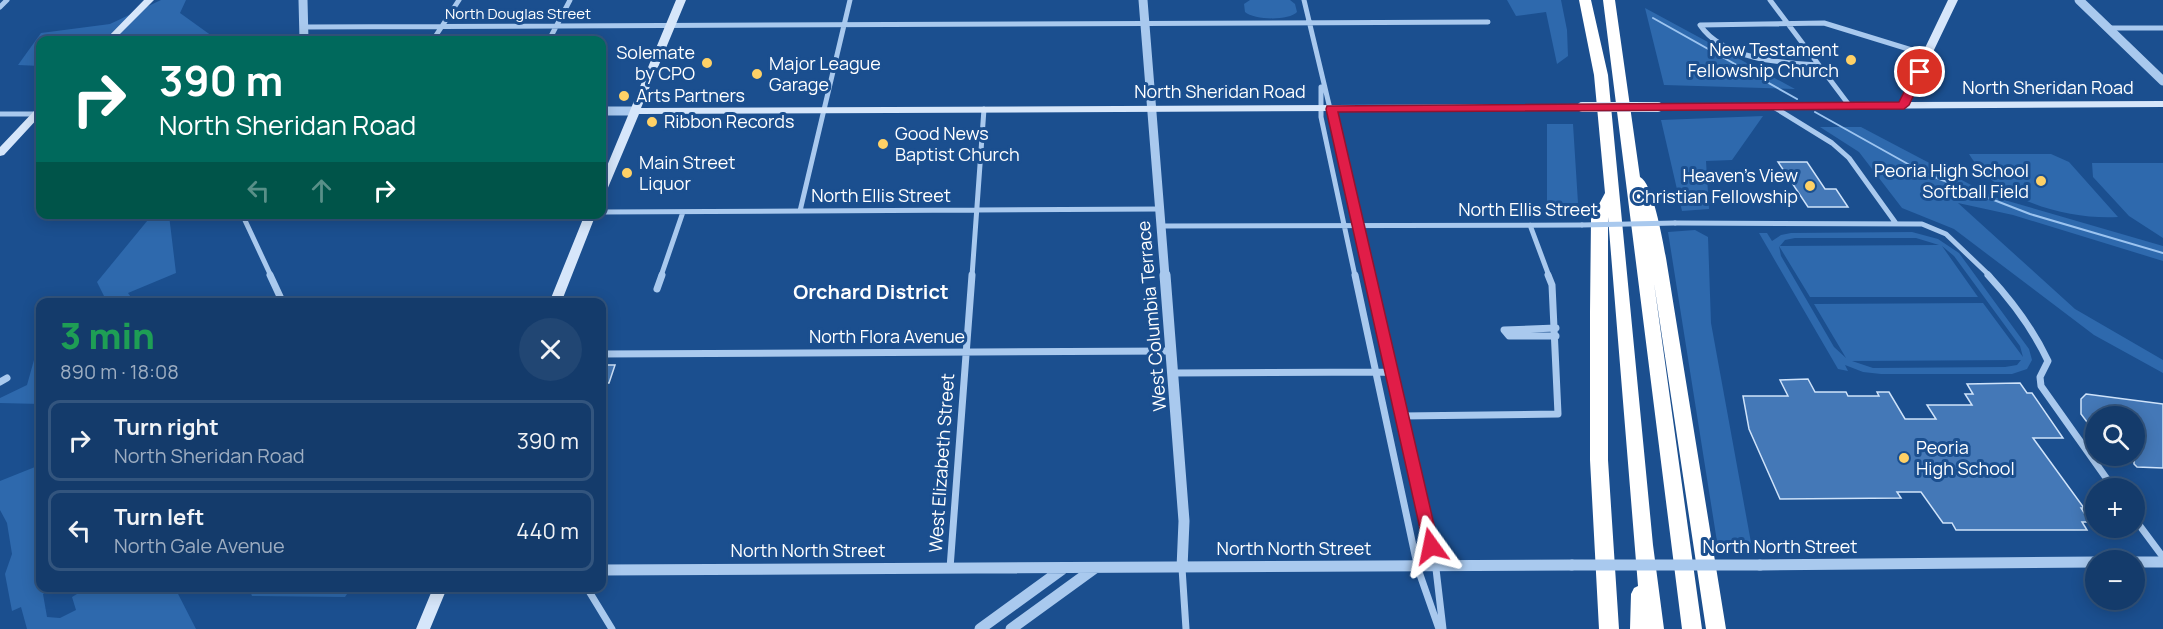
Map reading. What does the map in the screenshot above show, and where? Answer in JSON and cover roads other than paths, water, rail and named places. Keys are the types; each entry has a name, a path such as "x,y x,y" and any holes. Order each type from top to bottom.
{"highway":[{"path":"1585,0 1600,68 1642,545 1654,629"},
{"path":"1609,0 1627,152 1692,629"},
{"path":"1627,152 1646,203 1694,478 1716,629"},
{"path":"1609,629 1599,460 1598,302 1599,219 1612,194"},
{"path":"1640,629 1642,545"}],"main road":[{"path":"113,36 149,0"},
{"path":"606,180 681,0"},
{"path":"1904,105 1953,0"},
{"name":"North Sheridan Road","path":"634,111 2163,104"},
{"path":"0,153 36,115"},
{"path":"557,298 589,219"},
{"path":"423,629 438,592"}],"street":[{"path":"0,7 7,0"},
{"path":"303,0 304,36"},
{"path":"436,36 459,0"},
{"path":"551,36 570,0"},
{"path":"800,211 850,0"},
{"name":"West Columbia Terrace","path":"1143,0 1184,514 1182,568 1186,629"},
{"path":"1304,0 1319,65 1326,109 1321,117 1418,567 1441,629"},
{"path":"1770,0 1849,105"},
{"path":"2079,0 2163,81"},
{"name":"North Douglas Street","path":"304,27 1488,22"},
{"path":"1818,65 1783,63 1755,57 1708,36 1700,25 1704,23 1787,22 1829,24 1928,55"},
{"path":"2108,28 2163,28"},
{"path":"1319,65 1323,98 1358,226 1435,567 1441,629"},
{"path":"1772,106 1820,135 1849,158 1895,222"},
{"name":"West Elizabeth Street","path":"950,568 984,109"},
{"name":"North Sheridan Road","path":"606,111 634,111"},
{"path":"0,114 36,112"},
{"name":"North Ellis Street","path":"606,212 1160,209"},
{"path":"657,289 683,212"},
{"path":"244,219 281,298"},
{"name":"North Ellis Street","path":"1161,226 1895,222 1931,226 1956,242 1978,261 2044,350 2048,361 2040,376 2041,386 2106,478"},
{"path":"1402,416 1558,414 1556,328 1552,285 1530,225"},
{"path":"1556,328 1506,328 1504,331 1512,336 1556,336"},
{"name":"North Flora Avenue","path":"606,354 1172,351"},
{"path":"1174,373 1392,372"},
{"path":"2145,534 2163,560"},
{"path":"2145,561 2163,560"},
{"name":"North North Street","path":"606,570 2085,562"},
{"path":"980,629 1064,567"},
{"path":"1011,629 1095,568"},
{"path":"589,592 612,629"}],"waterway":[{"path":"1653,18 1797,99"},
{"path":"1815,112 1924,173 2030,214 2163,253"}],"place":[{"name":"New Testament Fellowship Church","path":"1851,60"},
{"name":"Solemate by CPO","path":"707,63"},
{"name":"Major League Garage","path":"757,74"},
{"name":"Arts Partners","path":"624,96"},
{"name":"Ribbon Records","path":"652,122"},
{"name":"Good News Baptist Church","path":"883,144"},
{"name":"Main Street Liquor","path":"627,173"},
{"name":"Peoria High School Softball Field","path":"2041,181"},
{"name":"Heaven's View Christian Fellowship","path":"1810,186"},
{"name":"Peoria High School","path":"1904,458"}],"district":[{"name":"Orchard District","path":"871,292"}]}
